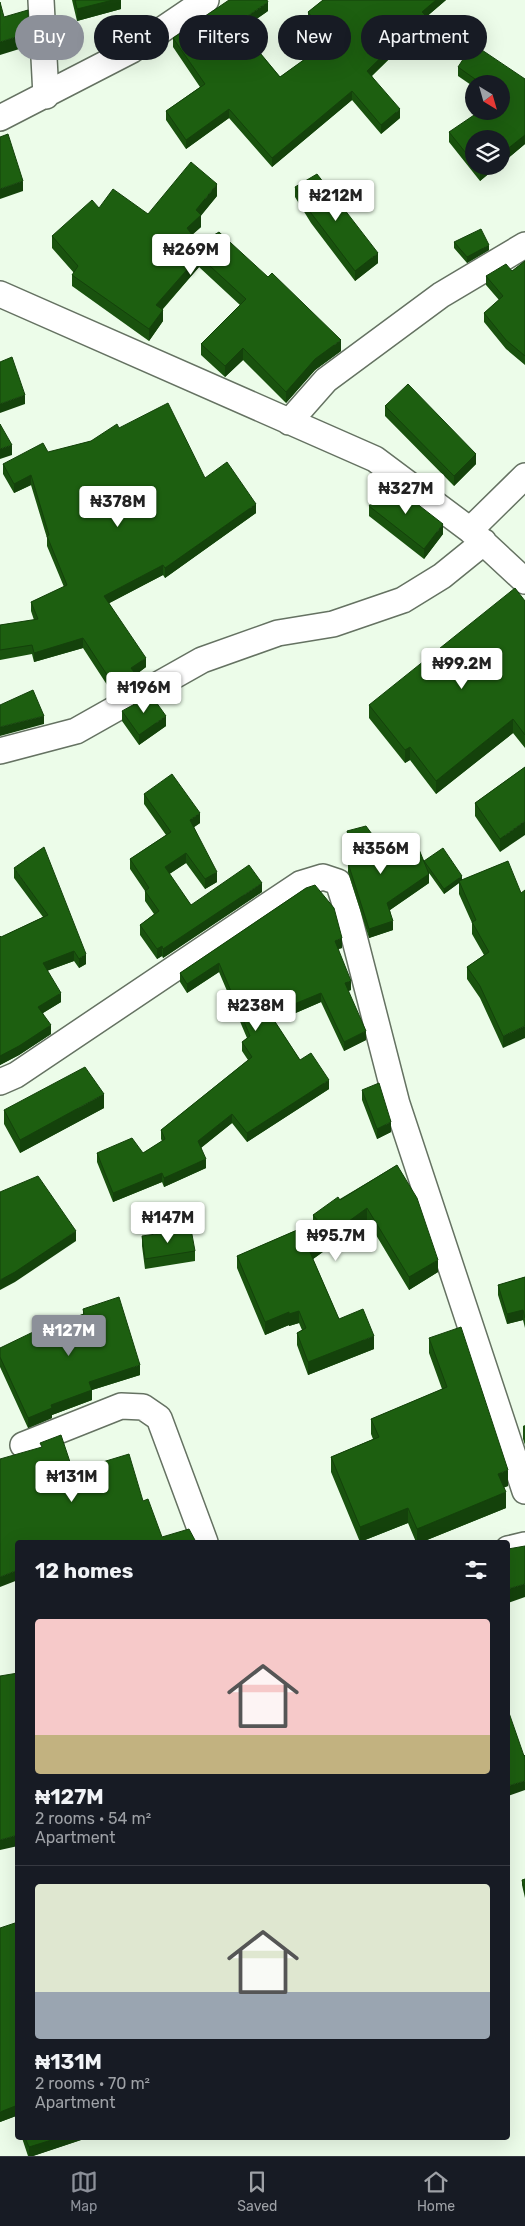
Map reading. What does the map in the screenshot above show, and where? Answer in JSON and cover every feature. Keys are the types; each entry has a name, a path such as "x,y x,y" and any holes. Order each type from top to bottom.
{"street":[{"path":"40,0 46,96"},
{"path":"0,118 46,96 132,50 206,0"},
{"path":"289,422 326,380 441,295 525,245"},
{"path":"0,294 375,459 477,536 525,581"},
{"path":"0,751 76,731 202,660 278,633 333,624 403,600 442,576 525,476"},
{"path":"0,1082 16,1075 300,884 323,877 338,882 348,913 397,1104 525,1491"},
{"path":"23,1445 121,1406 143,1407 159,1418 204,1540"},
{"path":"510,1549 525,1546"}],"building":[{"path":"75,0 113,0 77,9"},
{"path":"229,0 267,0 268,2 249,15 207,15"},
{"path":"323,0 436,0 422,12 425,15 361,15 361,60 378,60 367,71 400,109 381,125 352,91 272,158 229,109 186,140 166,111 205,84 188,60 266,60 280,77 304,60 351,60 351,15 310,15 308,12"},
{"path":"0,2 4,17 28,10 28,15 15,15 15,37 0,42"},
{"path":"179,34 179,47 173,38"},
{"path":"487,53 525,79 525,135 510,147 510,130 465,130 465,152 449,132 467,120 510,120 510,75 469,75 458,67 463,60 487,60"},
{"path":"8,134 23,181 0,189 0,137"},
{"path":"191,162 217,184 196,210 201,215 187,228 199,244 219,232 268,277 272,273 341,340 315,359 286,392 243,348 225,366 201,344 246,299 199,256 156,305 163,310 149,329 72,275 78,266 52,236 92,200 99,208 113,189 148,214"},
{"path":"317,174 378,253 355,271 311,213 295,187"},
{"path":"481,229 489,245 467,257 454,242"},
{"path":"525,261 525,356 506,340 484,313 503,296 486,276 506,264 512,271"},
{"path":"12,357 25,395 0,404 0,362"},
{"path":"408,384 476,454 454,476 385,406"},
{"path":"168,403 205,478 227,462 256,504 165,568 163,565 104,596 146,658 131,668 134,672 113,684 83,638 34,653 32,645 0,650 0,625 38,619 31,602 67,585 47,536 49,535 31,475 14,484 3,464 43,443 48,452 91,441 117,424 119,428"},
{"path":"0,424 12,445 0,449"},
{"path":"389,482 443,524 424,549 369,506"},
{"path":"515,588 525,601 525,735 513,719 436,781 410,747 405,750 369,705"},
{"path":"33,690 44,716 0,727 0,705"},
{"path":"151,695 166,716 139,735 122,711"},
{"path":"525,767 525,821 500,839 475,803"},
{"path":"172,774 200,813 190,820 217,872 205,879 186,853 165,867 191,905 249,865 262,883 163,949 162,946 157,949 140,925 159,911 145,891 149,888 130,859 171,832 144,794"},
{"path":"366,826 394,864 418,847 429,874 387,903 393,921 369,929 348,863 355,861 347,831"},
{"path":"44,847 86,954 79,959 74,951 43,963 61,993 38,1007 51,1025 0,1056 0,936 48,915 14,868"},
{"path":"443,848 462,876 444,889 424,861"},
{"path":"508,861 521,893 525,890 525,1026 503,1036 480,986 467,967 489,952 472,922 476,920 459,881"},
{"path":"315,885 334,908 342,938 335,941 351,981 345,983 366,1031 344,1042 321,993 270,1014 300,1060 311,1053 329,1080 247,1133 232,1114 198,1141 206,1159 164,1178 162,1173 113,1193 97,1153 132,1138 143,1153 165,1139 161,1130 252,1057 242,1042 250,1036 219,963 187,984 180,973 306,888"},
{"path":"85,1067 104,1094 20,1140 4,1110"},
{"path":"379,1083 391,1122 377,1129 362,1090"},
{"path":"397,1165 417,1198 438,1260 409,1277 367,1208 309,1250 339,1319 363,1309 374,1336 308,1362 297,1333 306,1328 299,1311 289,1314 289,1312 265,1322 237,1256 318,1221 313,1215 338,1197 340,1200"},
{"path":"38,1176 76,1231 0,1280 0,1192"},
{"path":"191,1229 195,1251 145,1259 142,1236"},
{"path":"525,1277 525,1318 523,1310 507,1314 498,1285"},
{"path":"119,1297 140,1365 89,1382 92,1390 51,1405 52,1408 28,1418 0,1357 0,1348 31,1333 84,1314 83,1309"},
{"path":"461,1327 508,1470 498,1474 506,1492 417,1529 408,1508 360,1527 331,1457 379,1437 371,1419 447,1387 429,1338"},
{"path":"61,1435 73,1471 129,1454 143,1501 148,1499 162,1537 189,1529 195,1540 15,1540 15,1571 0,1577 0,1459 42,1447 40,1443"},
{"path":"525,1546 525,1584 510,1588 510,1549"},
{"path":"15,1674 15,1836 0,1840 0,1676"},
{"path":"510,1716 525,1755 525,1781 510,1785"},
{"path":"525,1879 525,1893 522,1880"},
{"path":"15,1923 15,2106 0,2112 0,1928"},
{"path":"26,2140 52,2140 29,2147"}]}
